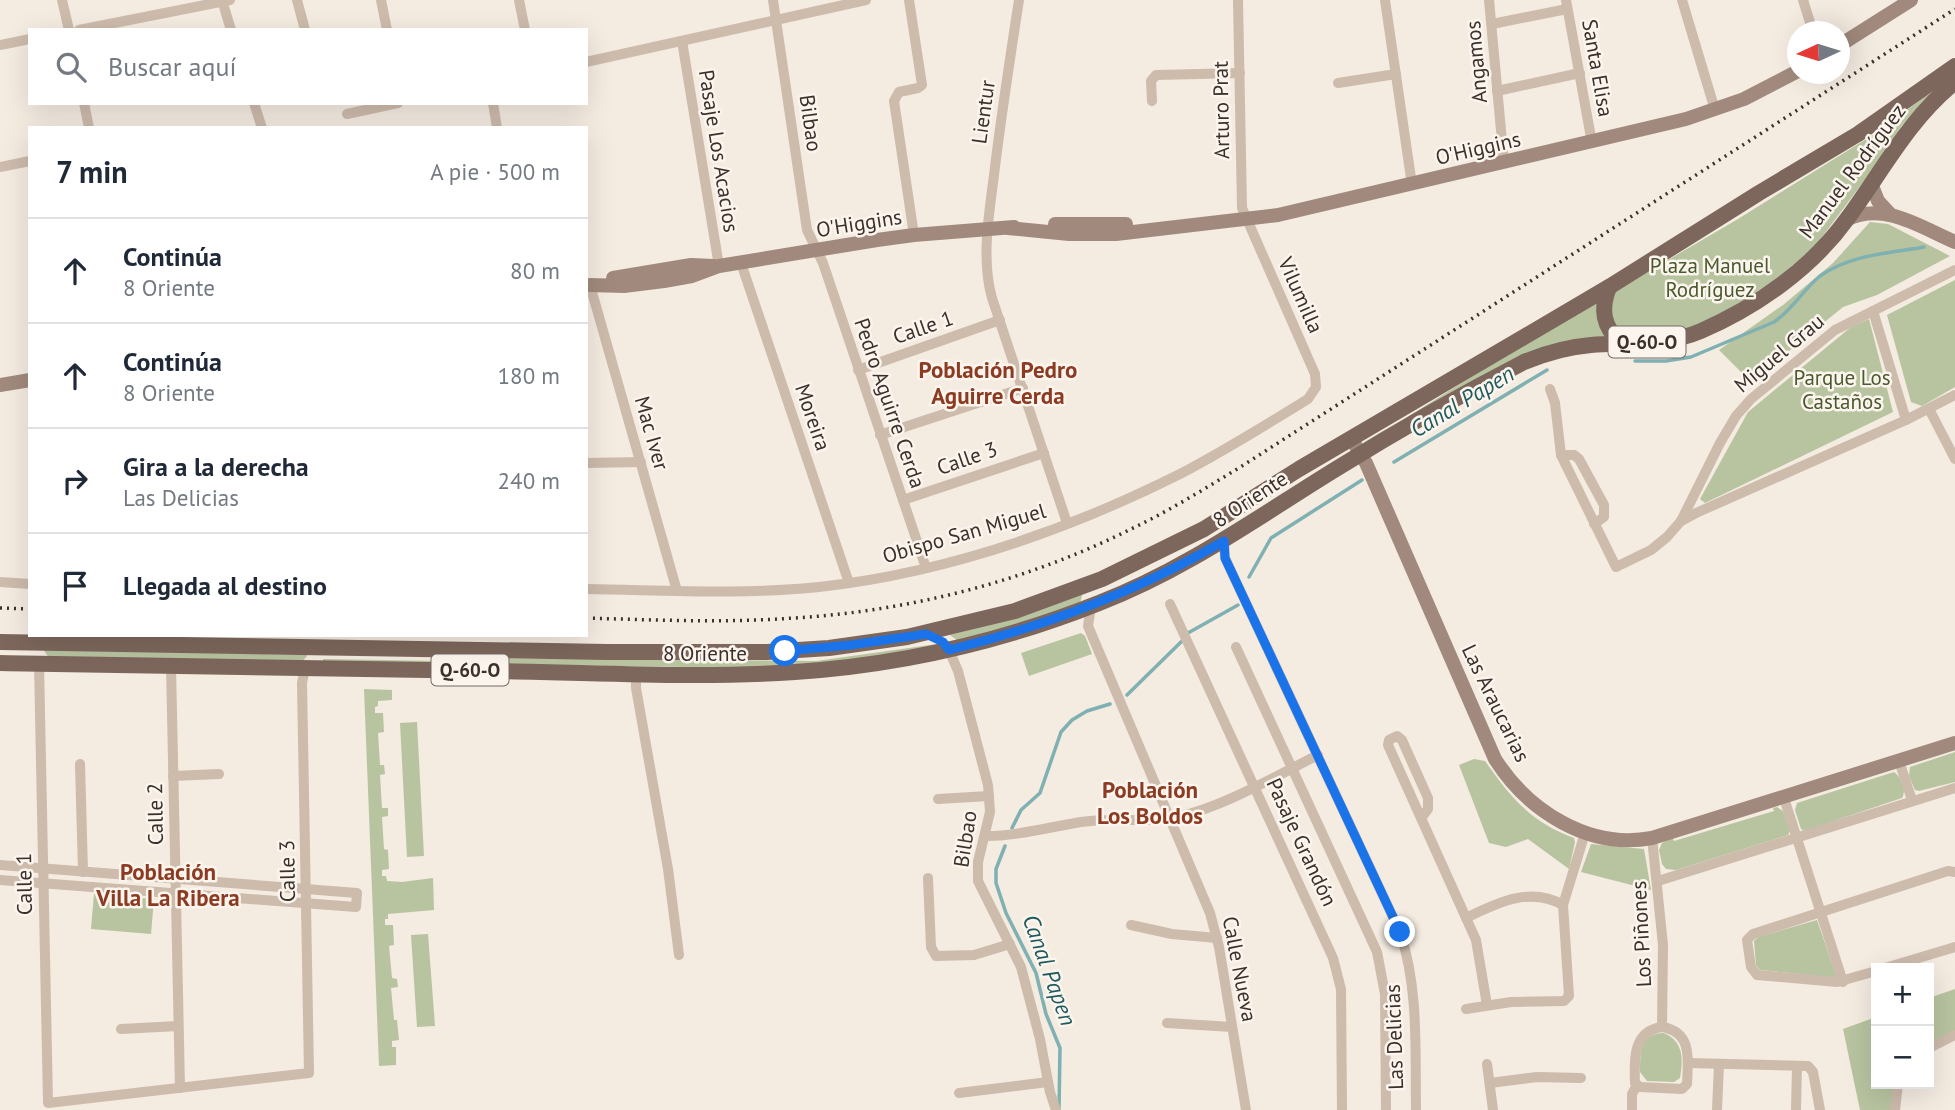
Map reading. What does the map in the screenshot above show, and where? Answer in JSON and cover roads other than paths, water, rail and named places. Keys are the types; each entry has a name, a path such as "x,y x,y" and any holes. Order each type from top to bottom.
{"main road":[{"path":"1850,38 1911,0"},
{"name":"Manuel Rodríguez","path":"1351,438 1609,287 1878,122 1955,66"},
{"name":"O'Higgins","path":"588,285 691,265 719,266 914,235 1008,228 1098,234 1246,220 1292,212 1592,143 1715,110 1769,88 1787,77"},
{"name":"Manuel Rodríguez","path":"1361,454 1524,362 1565,348 1648,342 1685,336 1733,315 1801,268 1846,220 1915,120 1955,82"},
{"path":"1871,183 1876,198 1890,214"},
{"path":"1846,220 1867,213 1890,214 1955,242"},
{"path":"1609,287 1602,307 1603,315 1610,331 1621,344"},
{"path":"0,385 28,380"},
{"name":"Las Araucarias","path":"1351,438 1361,454 1496,759 1516,787 1551,816 1585,833 1618,840 1652,838 1955,743"},
{"name":"8 Oriente","path":"8,642 767,652 851,645 926,634 1015,611 1102,579 1195,534 1351,438"},
{"name":"8 Oriente","path":"0,663 636,673 794,672 881,663 949,650 1018,632 1091,607 1167,573 1224,541 1361,454"},
{"path":"1091,607 1091,596 1102,579"},
{"path":"926,634 943,642 949,650"},
{"path":"8,642 30,652 39,664"},
{"path":"305,668 314,657 332,647"}],"street":[{"path":"62,0 69,28"},
{"path":"89,28 225,0 231,28"},
{"path":"297,0 304,28"},
{"path":"381,0 387,28"},
{"path":"519,0 525,28"},
{"name":"Bilbao","path":"773,0 807,230 816,251"},
{"path":"588,62 866,0"},
{"path":"909,0 922,85 899,92 894,102 914,235"},
{"name":"Lientur","path":"1019,0 988,229 989,290 1067,523"},
{"name":"Arturo Prat","path":"1238,0 1241,199 1246,220"},
{"path":"1385,0 1412,185"},
{"name":"Angamos","path":"1489,0 1504,163"},
{"path":"1682,0 1715,110"},
{"path":"1804,0 1810,21"},
{"path":"1492,24 1566,5"},
{"name":"Santa Elisa","path":"1566,5 1592,143"},
{"path":"0,45 28,39"},
{"name":"Pasaje Los Acacios","path":"682,41 719,266"},
{"path":"1152,101 1151,81 1156,75 1240,73"},
{"path":"1497,90 1580,73"},
{"path":"1338,83 1396,74"},
{"path":"84,105 89,126"},
{"path":"255,105 261,126"},
{"path":"347,114 389,105"},
{"path":"493,105 497,126"},
{"path":"0,167 28,161"},
{"name":"Vilumilla","path":"1246,220 1315,374 1316,387"},
{"name":"Pedro Aguirre Cerda","path":"816,251 823,263 926,568"},
{"name":"Moreira","path":"741,263 849,583"},
{"name":"Miguel Grau","path":"1681,521 1720,443 1744,407 1770,382 1827,336 1955,270"},
{"name":"Mac Iver","path":"588,285 677,590"},
{"path":"1873,311 1906,420"},
{"name":"Calle 1","path":"858,370 1000,320"},
{"name":"Obispo San Miguel","path":"588,589 772,590 849,583 926,568 1067,523 1159,484 1206,460 1308,399 1316,387"},
{"path":"880,435 1023,388"},
{"path":"1550,389 1556,411 1561,456 1616,567 1651,550 1681,521 1906,420 1955,395"},
{"path":"1929,409 1955,459"},
{"name":"Calle 3","path":"903,500 1044,453"},
{"path":"1561,456 1574,455 1579,458 1604,505 1604,517 1594,524"},
{"path":"588,463 640,463"},
{"name":"Las Delicias","path":"1224,541 1225,558 1406,948 1414,996 1416,1110"},
{"path":"0,582 28,584"},
{"name":"Pasaje Grandón","path":"1170,604 1337,969 1341,998 1342,1110"},
{"name":"Calle Nueva","path":"1091,607 1088,626 1207,904 1217,938 1246,1110"},
{"path":"1236,648 1382,967 1385,994 1386,1110"},
{"name":"Bilbao","path":"949,650 966,697 989,796 990,812 978,862 978,881 1024,975 1056,1110"},
{"name":"Calle 1","path":"39,664 48,1103 180,1088"},
{"name":"Calle 2","path":"171,666 180,1088"},
{"name":"Calle 3","path":"180,1088 309,1073 302,684 305,668"},
{"path":"636,673 636,688 668,869 679,956"},
{"path":"1422,817 1428,809 1428,798 1402,740 1393,736 1388,740 1388,746 1476,940 1487,1005"},
{"path":"986,836 1015,835 1099,820 1170,819 1205,809 1318,755"},
{"path":"1899,761 1912,800"},
{"path":"80,764 83,872"},
{"path":"173,776 219,774"},
{"path":"1658,881 1955,788"},
{"path":"938,799 989,796"},
{"path":"1784,798 1843,982"},
{"path":"1466,1009 1521,1001 1567,999 1570,992 1563,905 1585,833"},
{"name":"Los Piñones","path":"1652,838 1664,954 1662,1027"},
{"path":"0,865 357,893 356,907 0,880"},
{"path":"1871,973 1843,982 1760,975 1754,973 1751,967 1747,943 1750,935 1955,872"},
{"path":"928,878 933,954 939,957 961,957 1010,944"},
{"path":"1466,918 1499,902 1521,897 1542,898 1563,905"},
{"path":"1131,925 1172,934 1217,938"},
{"path":"1902,963 1955,947"},
{"path":"1167,1023 1232,1027"},
{"path":"121,1029 178,1027"},
{"path":"1632,1110 1632,1094 1637,1086 1635,1079 1638,1043 1649,1030 1662,1027 1674,1031 1685,1040 1688,1063 1687,1084 1684,1088 1637,1086"},
{"path":"1934,1046 1955,1035"},
{"path":"1688,1063 1808,1066 1812,1069 1820,1110"},
{"path":"1487,1064 1493,1110"},
{"path":"1717,1110 1719,1064"},
{"path":"1796,1110 1797,1066"},
{"path":"1490,1083 1537,1077 1581,1078"},
{"path":"959,1093 1048,1082"},
{"path":"1895,1110 1897,1089"}],"waterway":[{"name":"Canal Papen","path":"1635,361 1666,361 1691,357 1774,322 1820,276 1831,269 1857,259 1924,247"},
{"name":"Canal Papen","path":"1394,462 1547,370"},
{"name":"Canal Papen","path":"1249,577 1271,538 1362,480"},
{"name":"Canal Papen","path":"1188,633 1238,605"},
{"name":"Canal Papen","path":"1127,695 1182,641"},
{"name":"Canal Papen","path":"1012,828 1021,810 1040,793 1061,732 1072,720 1087,711 1110,704"},
{"name":"Canal Papen","path":"1005,846 996,869 996,883 1006,913 1036,973 1046,1014 1060,1048 1059,1109"}],"railway":[{"path":"588,618 742,620 794,618 881,608 1009,578 1091,547 1159,515 1242,466 1955,9"},
{"path":"0,608 28,609"}],"district":[{"name":"Población Pedro Aguirre Cerda","path":"998,382"},
{"name":"Población Los Boldos","path":"1150,802"},
{"name":"Población Villa La Ribera","path":"168,884"}],"park label":[{"name":"Plaza Manuel Rodríguez","path":"1710,277"},
{"name":"Parque Los Castaños","path":"1842,389"}]}
